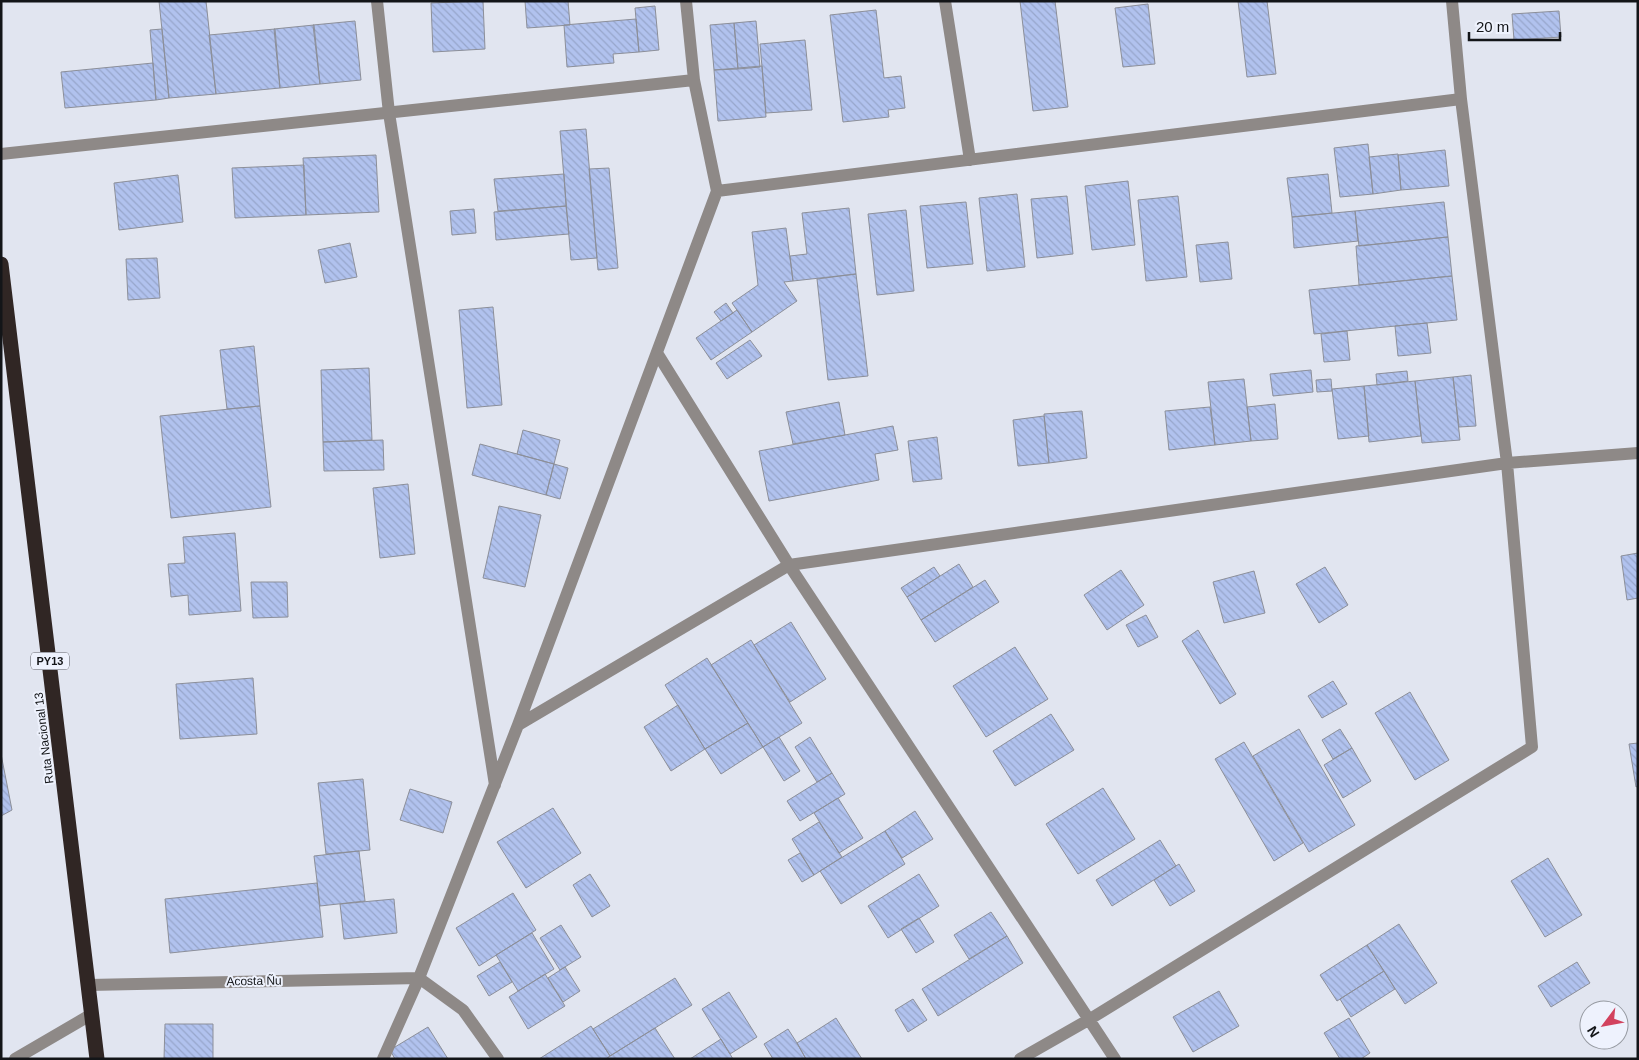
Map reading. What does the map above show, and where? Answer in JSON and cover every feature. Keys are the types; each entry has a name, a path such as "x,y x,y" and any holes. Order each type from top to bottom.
{"highway":[{"name":"Ruta Nacional 13","path":"1,264 97,1059"}],"street":[{"path":"377,1 389,113 495,785"},
{"path":"383,1059 419,978 495,785 717,192 694,80 686,1"},
{"path":"945,1 970,160"},
{"path":"1020,1059 1090,1019 1532,747 1507,463 1460,99 1452,1"},
{"path":"1,154 694,80"},
{"path":"717,192 1460,99"},
{"path":"657,353 789,565 1116,1059"},
{"path":"518,725 789,565 1507,463 1638,453"},
{"path":"419,978 464,1010 498,1059"},
{"name":"Acosta Ñu","path":"89,985 419,978"},
{"path":"15,1059 92,1014"}],"building":[{"path":"159,1 206,1 216,94 169,98"},
{"path":"483,1 485,49 433,52 431,3"},
{"path":"525,1 568,1 570,25 527,28"},
{"path":"1020,1 1055,1 1068,107 1033,111"},
{"path":"1238,1 1267,1 1276,74 1247,77"},
{"path":"1148,4 1155,64 1123,67 1115,8"},
{"path":"655,6 659,50 639,52 635,8"},
{"path":"876,10 884,78 901,76 905,108 888,110 889,117 843,122 830,15"},
{"path":"1559,11 1561,37 1514,40 1512,14"},
{"path":"636,19 639,52 613,54 614,63 567,67 564,25"},
{"path":"355,21 361,80 320,84 313,25"},
{"path":"756,21 760,67 738,69 734,23"},
{"path":"734,23 738,69 714,70 710,25"},
{"path":"314,25 320,84 280,88 274,29"},
{"path":"162,29 169,98 156,100 150,30"},
{"path":"275,29 280,88 216,94 209,35"},
{"path":"805,40 812,110 766,113 760,44"},
{"path":"153,63 156,100 65,108 61,72"},
{"path":"762,66 766,117 718,121 714,70"},
{"path":"586,129 597,258 571,260 560,131"},
{"path":"1368,144 1373,194 1340,197 1334,148"},
{"path":"1445,150 1449,186 1401,190 1398,155"},
{"path":"1398,154 1401,190 1373,194 1369,157"},
{"path":"376,155 379,212 306,215 303,158"},
{"path":"304,165 306,215 235,218 232,168"},
{"path":"609,168 618,268 598,270 589,169"},
{"path":"564,174 566,206 498,211 494,179"},
{"path":"1328,174 1332,213 1292,217 1287,178"},
{"path":"178,175 183,222 119,230 114,183"},
{"path":"1128,181 1135,245 1092,250 1085,186"},
{"path":"1017,194 1025,267 987,271 979,198"},
{"path":"1067,196 1073,254 1037,258 1031,199"},
{"path":"1178,196 1187,277 1146,281 1138,200"},
{"path":"966,202 973,264 927,268 920,206"},
{"path":"1444,202 1448,237 1359,246 1355,211"},
{"path":"566,206 569,234 496,240 494,212"},
{"path":"849,208 856,274 793,281 790,256 807,254 802,213"},
{"path":"474,209 476,233 452,235 450,211"},
{"path":"906,210 914,291 877,295 868,214"},
{"path":"1355,211 1358,241 1294,248 1292,217"},
{"path":"786,228 793,281 784,282 797,301 752,332 732,303 758,285 752,232"},
{"path":"1448,237 1452,276 1359,285 1356,246"},
{"path":"1228,242 1232,279 1200,282 1196,245"},
{"path":"350,243 357,277 325,283 318,250"},
{"path":"157,258 160,298 128,300 126,259"},
{"path":"856,274 868,376 828,380 817,279"},
{"path":"1452,276 1457,320 1314,334 1309,290"},
{"path":"726,303 733,313 721,321 714,312"},
{"path":"493,307 502,405 467,408 459,310"},
{"path":"737,310 752,332 711,360 696,338"},
{"path":"1427,323 1431,353 1398,356 1395,326"},
{"path":"1347,331 1350,360 1324,362 1321,334"},
{"path":"750,340 762,356 727,379 716,363"},
{"path":"254,346 260,406 227,409 220,350"},
{"path":"369,368 372,440 323,442 321,370"},
{"path":"1311,370 1313,392 1273,396 1270,374"},
{"path":"1407,371 1408,381 1377,385 1376,374"},
{"path":"1471,375 1476,426 1459,427 1453,377"},
{"path":"1453,377 1460,440 1422,443 1415,381"},
{"path":"1244,379 1251,441 1215,445 1208,382"},
{"path":"1331,379 1332,391 1317,392 1316,380"},
{"path":"1415,381 1421,436 1369,442 1364,386"},
{"path":"1364,386 1369,436 1338,439 1332,389"},
{"path":"839,402 845,435 793,444 786,412"},
{"path":"1275,404 1278,439 1251,441 1247,407"},
{"path":"260,406 271,507 171,518 160,416"},
{"path":"1210,407 1215,445 1169,450 1165,411"},
{"path":"1082,411 1087,458 1049,463 1044,414"},
{"path":"1044,416 1049,463 1018,466 1013,420"},
{"path":"893,426 898,450 875,454 879,480 769,501 759,451"},
{"path":"523,430 560,440 554,464 517,454"},
{"path":"937,437 942,479 913,482 908,441"},
{"path":"383,440 384,470 324,471 323,442"},
{"path":"480,444 554,464 546,495 472,475"},
{"path":"554,464 568,468 560,499 546,495"},
{"path":"408,484 415,554 380,558 373,488"},
{"path":"499,506 541,515 525,587 483,578"},
{"path":"235,533 241,611 189,615 188,595 171,597 168,564 185,563 183,537"},
{"path":"1638,553 1638,598 1627,600 1621,556"},
{"path":"959,564 973,587 921,620 907,597"},
{"path":"934,567 940,576 907,597 901,588"},
{"path":"1325,567 1348,605 1319,623 1296,584"},
{"path":"1121,570 1144,605 1107,630 1084,595"},
{"path":"1254,571 1265,613 1224,623 1213,582"},
{"path":"985,580 999,602 935,642 921,620"},
{"path":"251,582 287,582 288,617 253,618"},
{"path":"1146,615 1158,637 1138,647 1126,625"},
{"path":"791,622 826,679 790,702 754,645"},
{"path":"1198,630 1236,694 1220,704 1182,641"},
{"path":"751,640 802,723 763,747 711,665"},
{"path":"1015,647 1048,699 986,737 953,686"},
{"path":"707,658 748,723 705,749 665,685"},
{"path":"253,678 257,734 180,739 176,684"},
{"path":"1333,681 1347,704 1322,718 1308,696"},
{"path":"1410,692 1449,760 1415,780 1375,713"},
{"path":"678,705 705,749 671,771 644,727"},
{"path":"1051,714 1074,750 1015,786 993,751"},
{"path":"748,723 763,747 721,774 705,749"},
{"path":"1299,729 1355,825 1309,852 1253,756"},
{"path":"1340,729 1352,748 1333,759 1322,740"},
{"path":"779,737 800,771 784,781 763,747"},
{"path":"810,737 832,773 817,782 795,747"},
{"path":"1244,742 1303,843 1274,861 1215,759"},
{"path":"1638,743 1638,786 1636,787 1629,744"},
{"path":"1352,748 1371,781 1343,798 1324,765"},
{"path":"1,754 12,810 1,816"},
{"path":"832,773 845,794 800,821 787,801"},
{"path":"363,779 370,850 326,854 318,783"},
{"path":"1103,788 1135,839 1078,874 1046,824"},
{"path":"410,789 452,802 443,833 400,820"},
{"path":"838,798 863,838 839,853 814,813"},
{"path":"553,808 581,853 526,888 497,842"},
{"path":"915,811 933,839 902,858 885,831"},
{"path":"819,822 842,857 814,875 792,839"},
{"path":"885,831 905,864 841,904 820,871"},
{"path":"1160,840 1176,866 1112,906 1096,880"},
{"path":"359,851 365,901 320,906 314,856"},
{"path":"800,853 814,875 802,882 788,860"},
{"path":"1548,858 1582,915 1545,937 1511,881"},
{"path":"1179,864 1195,891 1170,906 1154,880"},
{"path":"590,874 610,906 592,917 573,885"},
{"path":"919,874 939,906 888,938 868,906"},
{"path":"317,883 323,937 170,953 165,899"},
{"path":"513,893 536,930 479,966 456,928"},
{"path":"394,899 397,933 344,939 340,904"},
{"path":"991,912 1007,936 969,959 954,935"},
{"path":"919,918 934,942 916,953 901,929"},
{"path":"1399,924 1437,983 1405,1004 1367,945"},
{"path":"561,925 581,957 560,970 540,938"},
{"path":"532,933 554,969 518,991 496,955"},
{"path":"1007,936 1023,963 938,1016 922,989"},
{"path":"1367,945 1384,971 1337,1001 1320,975"},
{"path":"500,962 512,982 489,996 477,976"},
{"path":"1577,962 1590,983 1551,1007 1538,986"},
{"path":"565,967 580,991 563,1002 548,978"},
{"path":"1384,971 1395,989 1351,1017 1340,999"},
{"path":"545,974 565,1006 528,1029 509,997"},
{"path":"675,978 692,1005 610,1056 593,1029"},
{"path":"1219,991 1239,1026 1193,1052 1173,1017"},
{"path":"729,992 757,1037 730,1054 702,1009"},
{"path":"913,999 927,1020 908,1032 895,1010"},
{"path":"836,1018 862,1059 806,1059 797,1043"},
{"path":"1349,1018 1370,1053 1361,1059 1340,1059 1324,1033"},
{"path":"165,1024 213,1024 213,1059 164,1059"},
{"path":"591,1026 610,1056 606,1059 539,1059"},
{"path":"428,1027 448,1059 395,1059 390,1050"},
{"path":"655,1028 675,1059 606,1059 610,1056"},
{"path":"788,1029 806,1059 773,1059 764,1044"},
{"path":"721,1039 733,1059 690,1059"}]}
